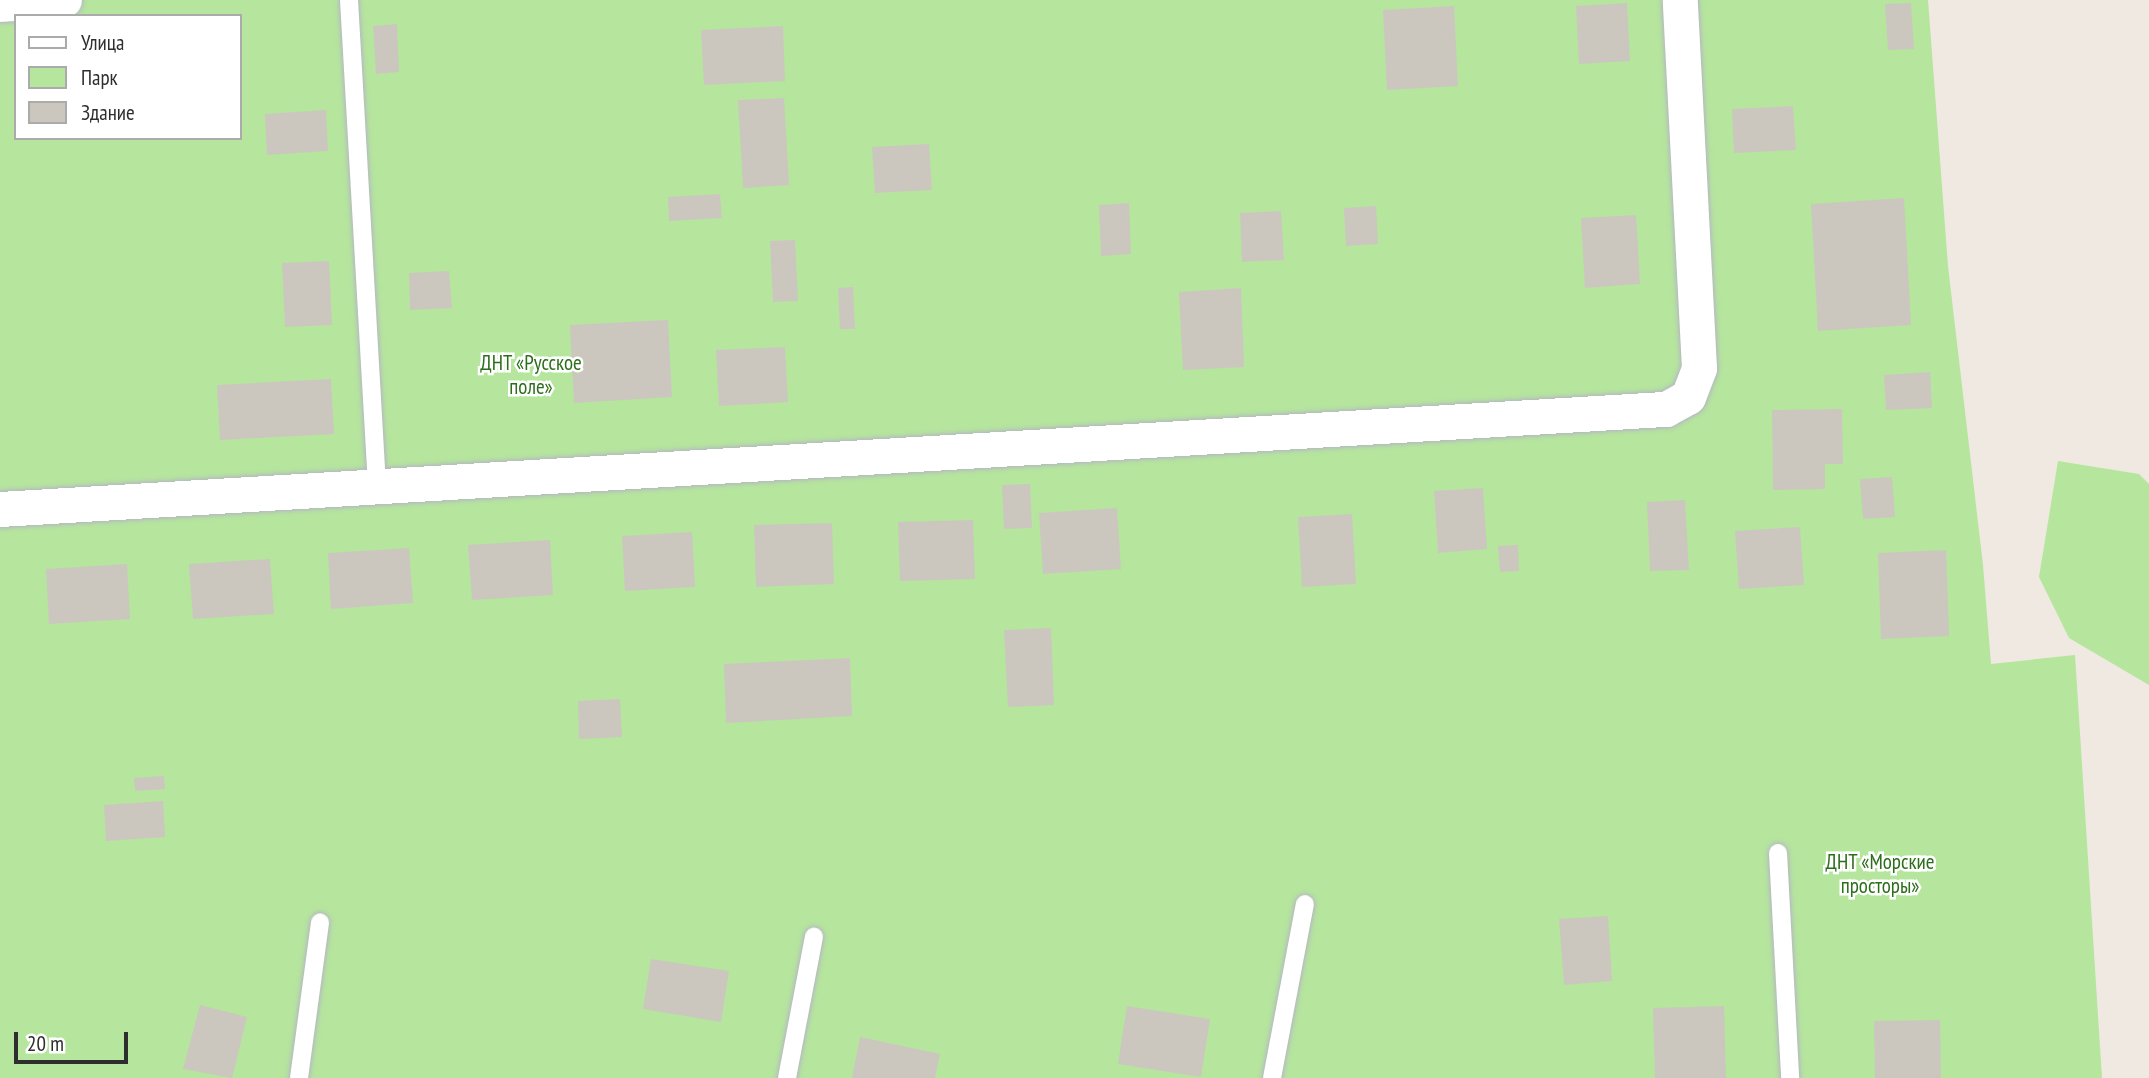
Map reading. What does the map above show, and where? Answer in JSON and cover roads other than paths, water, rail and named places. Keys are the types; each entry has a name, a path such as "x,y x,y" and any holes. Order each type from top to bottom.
{"street":[{"path":"0,4 64,0"},
{"path":"0,509 377,484 1666,409 1688,397 1699,368 1680,0"}],"lane":[{"path":"349,0 377,484"},
{"path":"1778,853 1790,1078"},
{"path":"1272,1078 1305,904"},
{"path":"299,1078 320,922"},
{"path":"787,1078 814,937"}],"park label":[{"name":"ДНТ «Русское поле»","path":"531,375"},
{"name":"ДНТ «Морские просторы»","path":"1880,874"}]}
